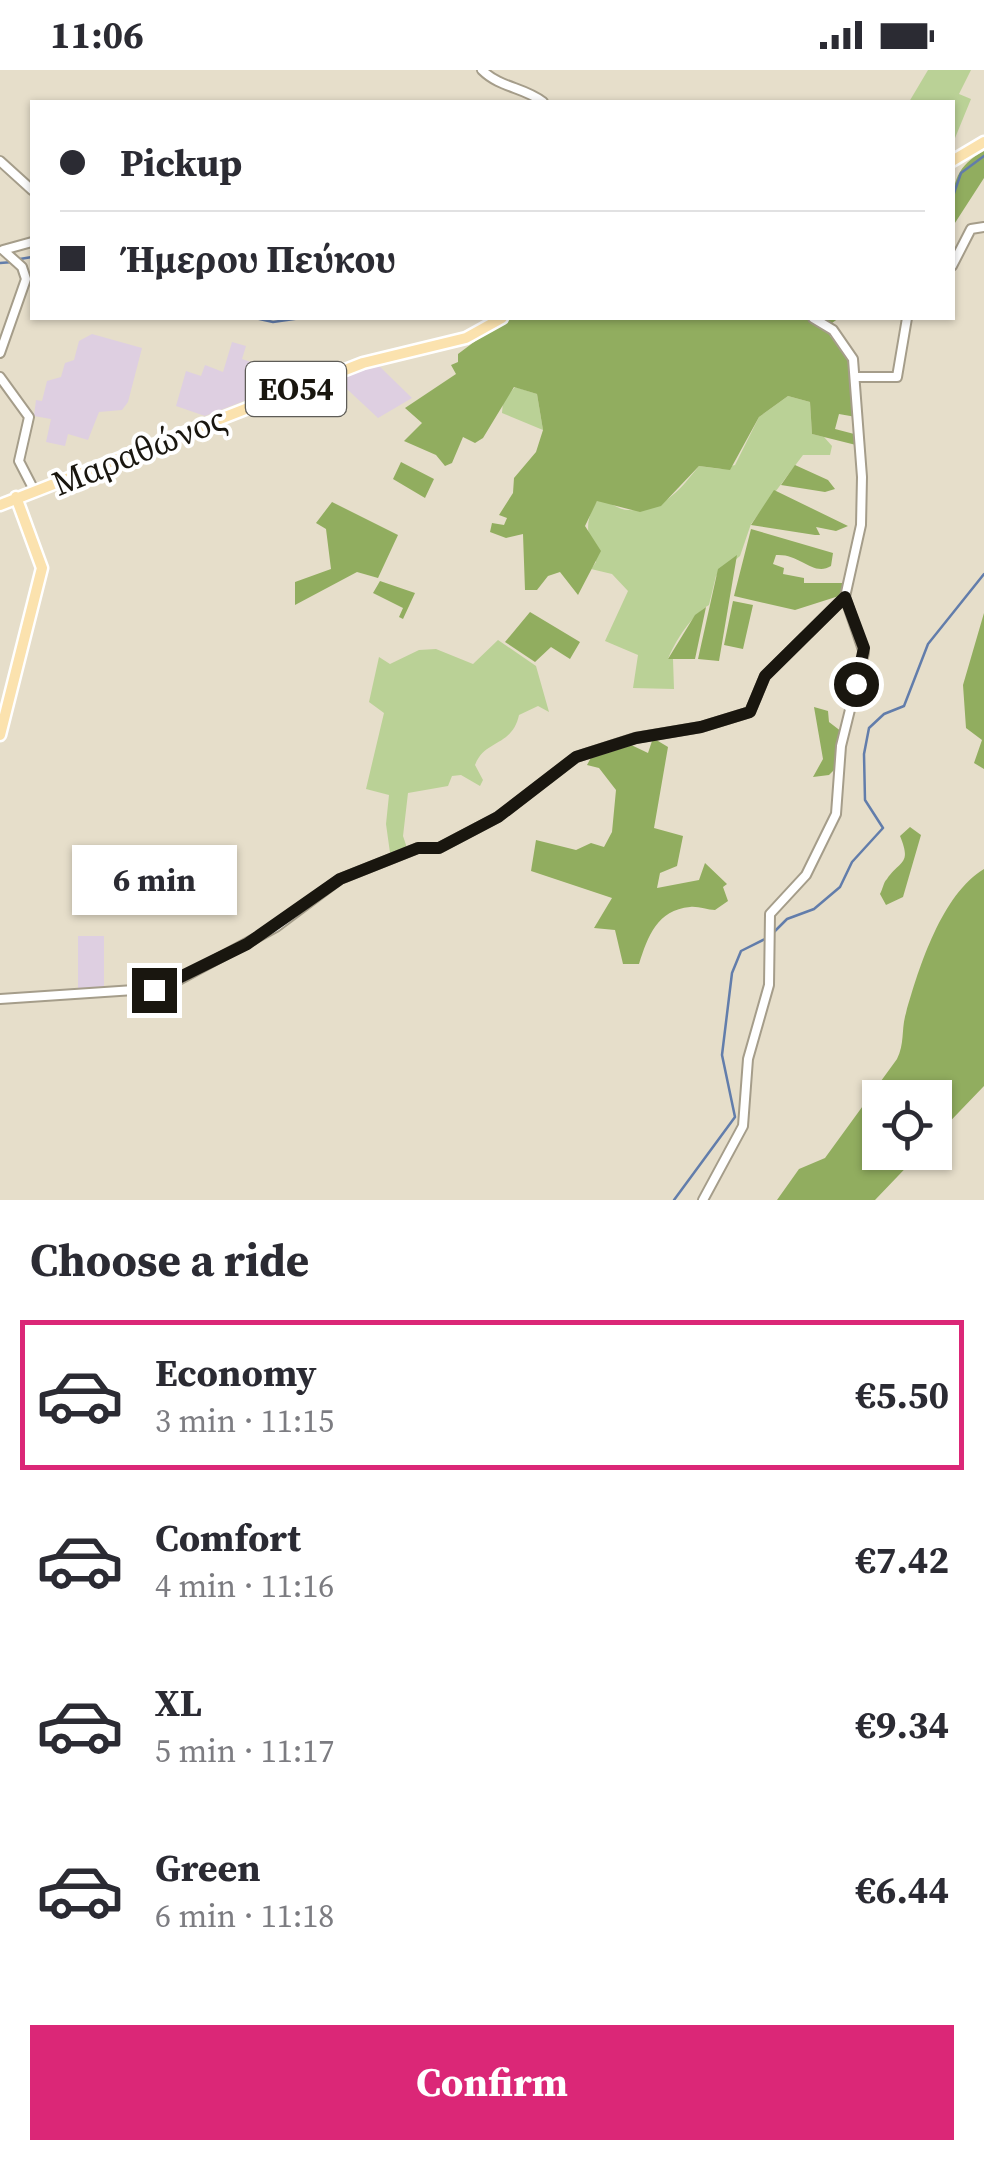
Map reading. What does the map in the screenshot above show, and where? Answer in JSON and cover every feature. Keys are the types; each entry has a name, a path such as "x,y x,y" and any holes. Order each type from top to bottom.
{"main road":[{"path":"955,157 984,140"},
{"name":"Μαραθώνος","path":"5,498 370,360 470,337 496,320"},
{"path":"0,736 42,568 5,498"}],"street":[{"path":"482,70 498,84 540,100"},
{"path":"0,161 30,188"},
{"path":"955,260 971,229 984,227"},
{"path":"0,354 26,285 26,273 4,248 30,242"},
{"path":"703,1200 744,1126 748,1059 768,985 770,914 806,874 836,814 841,746 864,653 845,597 862,503 855,378 851,353 832,328 817,320"},
{"path":"855,378 897,376 907,320"},
{"path":"0,377 29,417 18,461 34,490"},
{"path":"0,999 164,988 276,927 340,879 418,848 439,848 498,817 576,757 636,738 689,730 747,713 765,676 845,597"}],"shaded area":[{"path":"92,334 142,348 128,402 122,410 99,412 88,440 68,434 65,446 46,442 51,419 34,416 36,400 42,401 47,381 61,377 65,363 74,360 79,341"},
{"path":"232,342 246,346 242,359 269,368 259,395 205,416 176,406 186,371 201,376 205,365 223,372"},
{"path":"374,361 412,398 378,418 333,376"},
{"path":"78,936 104,936 104,991 78,995"}],"green space":[{"path":"928,70 971,70 959,94 971,99 955,138 955,100 910,100"},
{"path":"984,151 984,178 955,223 955,182 973,158"},
{"path":"503,320 836,320 830,336 851,358 856,417 839,414 835,429 858,435 856,445 812,434 810,402 788,396 759,417 730,470 699,466 661,506 640,512 597,501 585,526 601,551 578,595 560,572 548,576 537,590 525,590 523,534 506,538 490,532 492,523 504,525 507,518 499,515 513,493 514,478 536,452 543,430 537,394 514,387 483,438 475,443 463,437 452,463 445,466 436,455 404,441 422,423 405,408 456,374 451,365 458,362 458,354"},
{"path":"515,387 537,394 543,430 502,413 503,401"},
{"path":"788,396 810,402 812,434 824,437 832,446 830,455 803,455 751,524 740,556 716,576 709,605 685,629 668,659 673,659 674,689 633,688 638,655 605,641 628,591 612,574 591,569 596,562 588,531 592,509 597,501 627,510 651,507 677,491 699,466 721,469 735,465 759,417"},
{"path":"401,462 434,479 425,498 393,479"},
{"path":"795,465 828,480 835,489 825,492 781,485"},
{"path":"774,490 848,526 836,531 816,527 820,535 815,535 751,525"},
{"path":"332,502 398,535 378,578 357,572 295,605 295,582 331,569 326,529 316,523"},
{"path":"751,529 833,553 831,566 824,569 785,555 776,555 773,564 784,568 783,574 804,578 804,583 844,583 842,595 795,610 734,596"},
{"path":"737,555 719,661 698,659 718,569"},
{"path":"380,581 415,593 403,619 399,617 403,608 373,593"},
{"path":"733,601 753,605 743,649 724,645"},
{"path":"706,607 695,659 668,659 695,615"},
{"path":"530,612 580,642 570,659 551,647 535,662 505,642"},
{"path":"984,613 984,769 974,763 982,740 966,728 963,685"},
{"path":"498,640 536,666 549,712 538,706 519,715 511,733 479,757 475,765 483,780 480,786 461,775 452,776 448,786 408,793 403,836 408,851 391,860 386,824 389,795 366,789 384,713 369,702 379,657 390,664 419,650 436,649 473,664"},
{"path":"814,707 828,711 829,722 842,732 837,767 829,775 813,777 823,759"},
{"path":"653,738 668,747 654,828 683,836 677,866 660,873 657,888 699,880 705,863 727,884 723,887 728,901 715,910 690,907 669,913 650,934 639,964 623,964 615,930 594,928 612,898 531,871 536,840 576,850 591,843 604,847 612,832 616,790 599,768 587,765 594,752 625,742 648,753"},
{"path":"910,827 921,835 903,897 886,905 880,894 905,857 900,836"},
{"path":"984,869 984,1086 952,1119 952,1080 882,1080 897,1059 911,995 934,933 969,880"},
{"path":"862,1107 862,1170 904,1170 875,1200 777,1200 799,1169 825,1158"}],"waterway":[{"path":"955,190 961,173 984,156"},
{"path":"20,259 30,257"},
{"path":"0,263 13,262"},
{"path":"264,320 287,320"},
{"path":"772,934 787,919 814,909 840,887 852,862 883,828 865,800 864,754 869,728 884,714 904,706 928,644 984,574"},
{"path":"674,1200 735,1117 722,1055 732,973 741,951 765,939"}],"route":[{"path":"154,990 184,978 286,921 340,879 396,861 418,848 435,850 498,817 576,757 636,738 712,725 750,712 765,676 845,597 864,648 856,684"}]}
